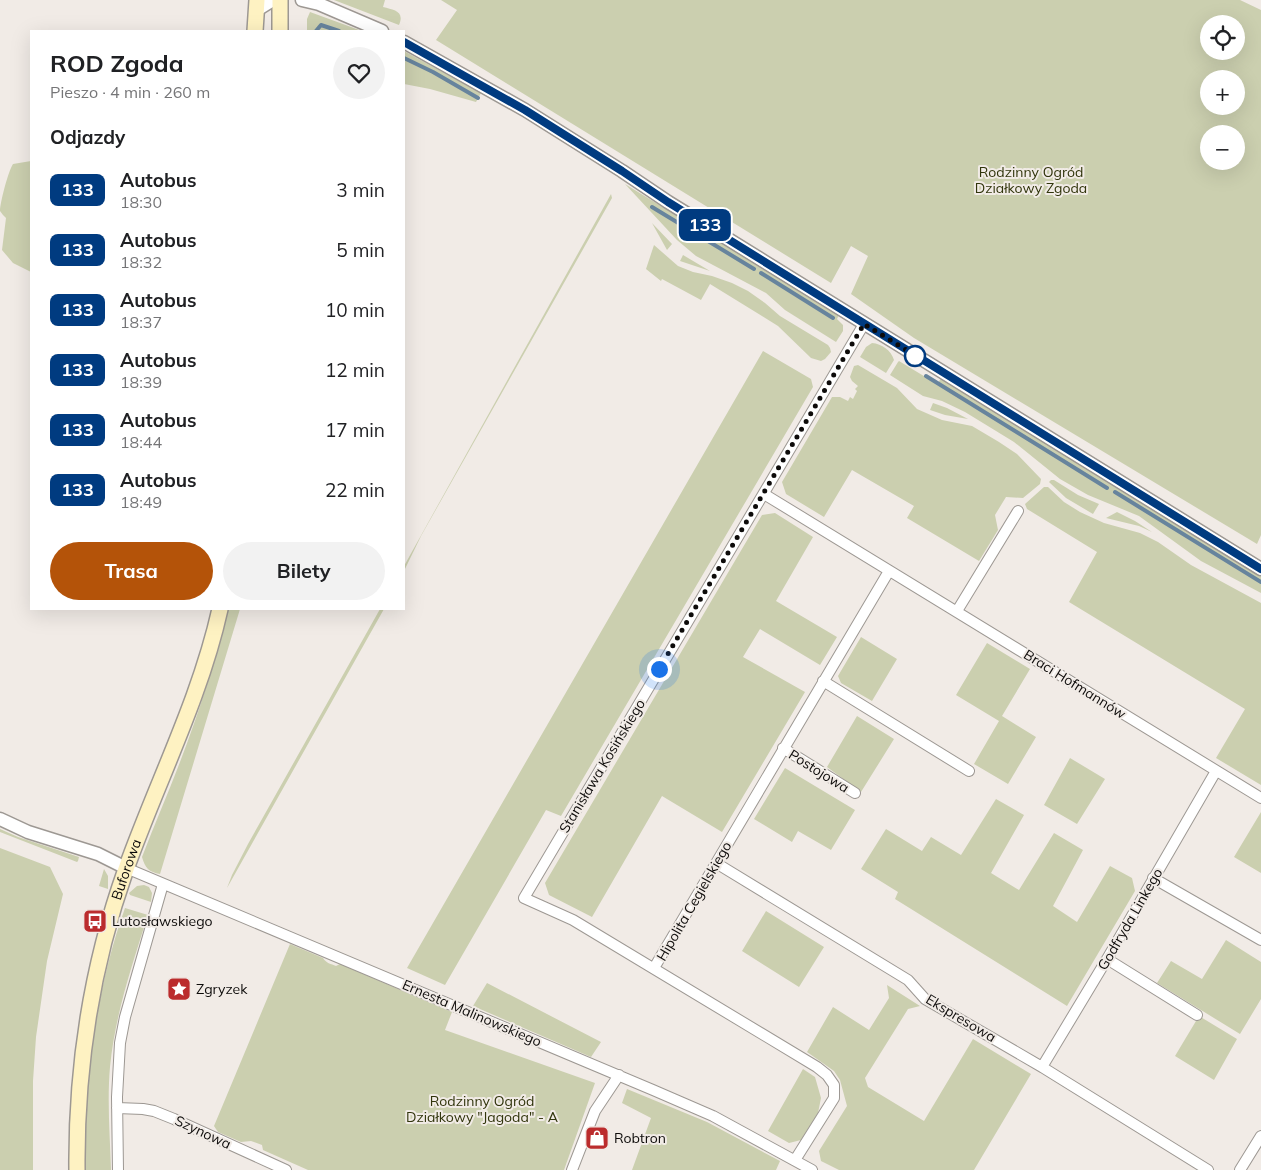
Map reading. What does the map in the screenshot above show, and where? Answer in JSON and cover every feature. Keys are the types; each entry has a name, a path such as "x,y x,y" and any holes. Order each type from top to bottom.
{"main road":[{"path":"280,0 280,30"},
{"path":"256,30 257,5"},
{"name":"Buforowa","path":"77,1170 81,1073 92,997 105,935 126,868 199,682 220,610"}],"street":[{"path":"257,5 273,0"},
{"path":"302,0 319,4 380,30"},
{"path":"405,43 525,110 668,202 1261,569"},
{"name":"Stanisława Kosińskiego","path":"654,968 574,920 524,898 864,324"},
{"name":"Braci Hofmannów","path":"764,494 1261,798"},
{"path":"956,611 1018,511"},
{"name":"Hipolita Cegielskiego","path":"795,1160 834,1098 834,1085 827,1075 654,968 889,570"},
{"path":"823,681 969,772"},
{"name":"Postojowa","path":"783,748 855,793"},
{"name":"Godfryda Linkego","path":"1042,1066 1107,959 1216,771"},
{"path":"0,819 28,832 98,854 126,868"},
{"name":"Ekspresowa","path":"716,863 908,980 925,999 1042,1066 1208,1170"},
{"name":"Ernesta Malinowskiego","path":"126,868 713,1116 812,1170"},
{"path":"1153,878 1261,940"},
{"path":"118,1170 118,1058 122,1030 163,884"},
{"path":"1107,959 1197,1015"},
{"path":"572,1170 595,1111 619,1075"},
{"name":"Szynowa","path":"117,1108 143,1109 174,1118 286,1170"},
{"path":"1240,1170 1261,1136"}],"green space":[{"path":"334,0 385,0 383,7 394,10 401,17 399,25"},
{"name":"Rodzinny Ogród Działkowy Zgoda","path":"441,0 1240,0 1261,10 1261,535 1257,544 914,338 851,294 868,256 851,246 831,283 436,40 457,10"},
{"path":"310,12 359,30 307,30 307,19"},
{"path":"405,52 481,93 476,102 405,84"},
{"path":"30,161 30,272 13,263 2,250 6,218 0,211 1,201 13,164"},
{"path":"625,184 839,315 837,319 843,325 843,331 836,342 785,310 766,293 696,256 677,240"},
{"path":"611,194 612,198 421,536 405,569 405,564"},
{"path":"652,223 672,244 667,250"},
{"path":"654,245 678,266 732,283 748,291 780,316 828,345 831,352 821,361 811,358 778,326 710,284 701,300 662,279 661,281 646,269"},
{"path":"683,255 710,271 680,261"},
{"path":"872,343 886,348 893,356 894,360 886,373 860,357 866,347"},
{"path":"763,351 811,379 813,387 561,816 546,810 445,985 407,968"},
{"path":"899,361 937,384 942,377 1261,576 1261,593 1201,561 1139,516 1088,495 1060,479 1014,442 965,412 942,401 923,396 890,375"},
{"path":"858,365 897,388 917,409 942,420 972,426 999,442 1017,454 1041,479 1040,484 1023,498 1006,497 995,515 998,530 979,561 907,518 914,506 852,470 824,517 786,494 782,482 832,397 840,397 848,401 850,397 853,399 857,391 855,389 858,386 850,377 854,366"},
{"path":"933,403 947,408 968,419 930,410"},
{"path":"1051,480 1099,504 1093,514 1066,498 1049,482"},
{"path":"1044,487 1048,487 1064,502 1080,512 1104,523 1140,533 1158,542 1191,565 1261,603 1261,785 1216,758 1245,709 1069,602 1097,552 1027,509 1025,504"},
{"path":"1117,512 1152,532 1139,526 1106,518"},
{"path":"775,513 813,537 776,601 837,637 820,665 760,629 743,657 805,692 722,832 662,796 592,917 549,895 545,883 762,515"},
{"path":"227,610 240,610 160,874 156,873 148,869 142,857 187,743 218,648"},
{"path":"379,610 383,610 227,888 248,844"},
{"path":"861,637 897,659 872,701 841,683 838,676"},
{"path":"987,643 1030,669 1002,716 1036,737 1008,784 974,764 999,721 956,695"},
{"path":"857,716 894,739 861,792 827,767"},
{"path":"1070,758 1105,779 1077,824 1044,805"},
{"path":"785,768 855,810 831,850 798,831 792,842 754,819"},
{"path":"996,799 1024,815 991,873 1019,890 1054,833 1083,850 1053,906 1077,922 1110,866 1132,878 1135,891 1067,1006 895,899 898,892 861,869 886,829 922,851 931,837 961,855"},
{"path":"1261,812 1261,873 1234,857"},
{"path":"0,829 18,837 79,857 78,861 0,832"},
{"path":"0,848 50,867 63,894 47,961 36,1037 33,1081 33,1170 0,1170"},
{"path":"104,869 108,876 108,889 99,886"},
{"path":"144,885 149,887 152,893 151,902 129,893 137,886"},
{"path":"125,908 148,915 125,990 112,1048 109,1093 111,1170 84,1170 87,1103 99,1004 106,972"},
{"path":"766,911 824,947 799,987 742,951"},
{"path":"1226,940 1261,962 1261,999 1240,1034 1157,983 1171,961 1202,979"},
{"name":"Rodzinny Ogród Działkowy \"Jagoda\" - A","path":"290,944 323,958 330,964 336,966 340,964 452,1012 445,1030 595,1083 564,1170 308,1170 263,1150 262,1145 251,1141 241,1142 218,1132 214,1126"},
{"path":"487,983 601,1042 591,1057 473,1006"},
{"path":"887,985 920,1006 908,1009 865,1078 868,1087 924,1121 973,1039 1031,1074 974,1170 839,1170 821,1161 819,1151 847,1106 840,1080 834,1071 807,1052 833,1007 869,1030 889,998"},
{"path":"1199,1016 1237,1039 1214,1080 1175,1056"},
{"path":"803,1069 815,1077 821,1098 818,1113 801,1140 789,1143 768,1131"},
{"path":"627,1089 707,1122 780,1161 776,1170 632,1170 651,1118 622,1103"}],"waterway":[{"path":"317,30 321,25 336,30"},
{"path":"405,58 478,98"},
{"path":"652,207 754,269"},
{"path":"761,273 833,318"},
{"path":"926,376 1107,488"},
{"path":"1115,492 1261,582"}],"bus line":[{"name":"133","path":"405,43 525,110 668,202 1261,569"}],"place":[{"name":"Lutosławskiego","path":"95,921"},
{"name":"Zgryzek","path":"179,989"},
{"name":"Robtron","path":"597,1138"}],"route":[{"path":"659,669 864,324 918,357 915,356"}]}
